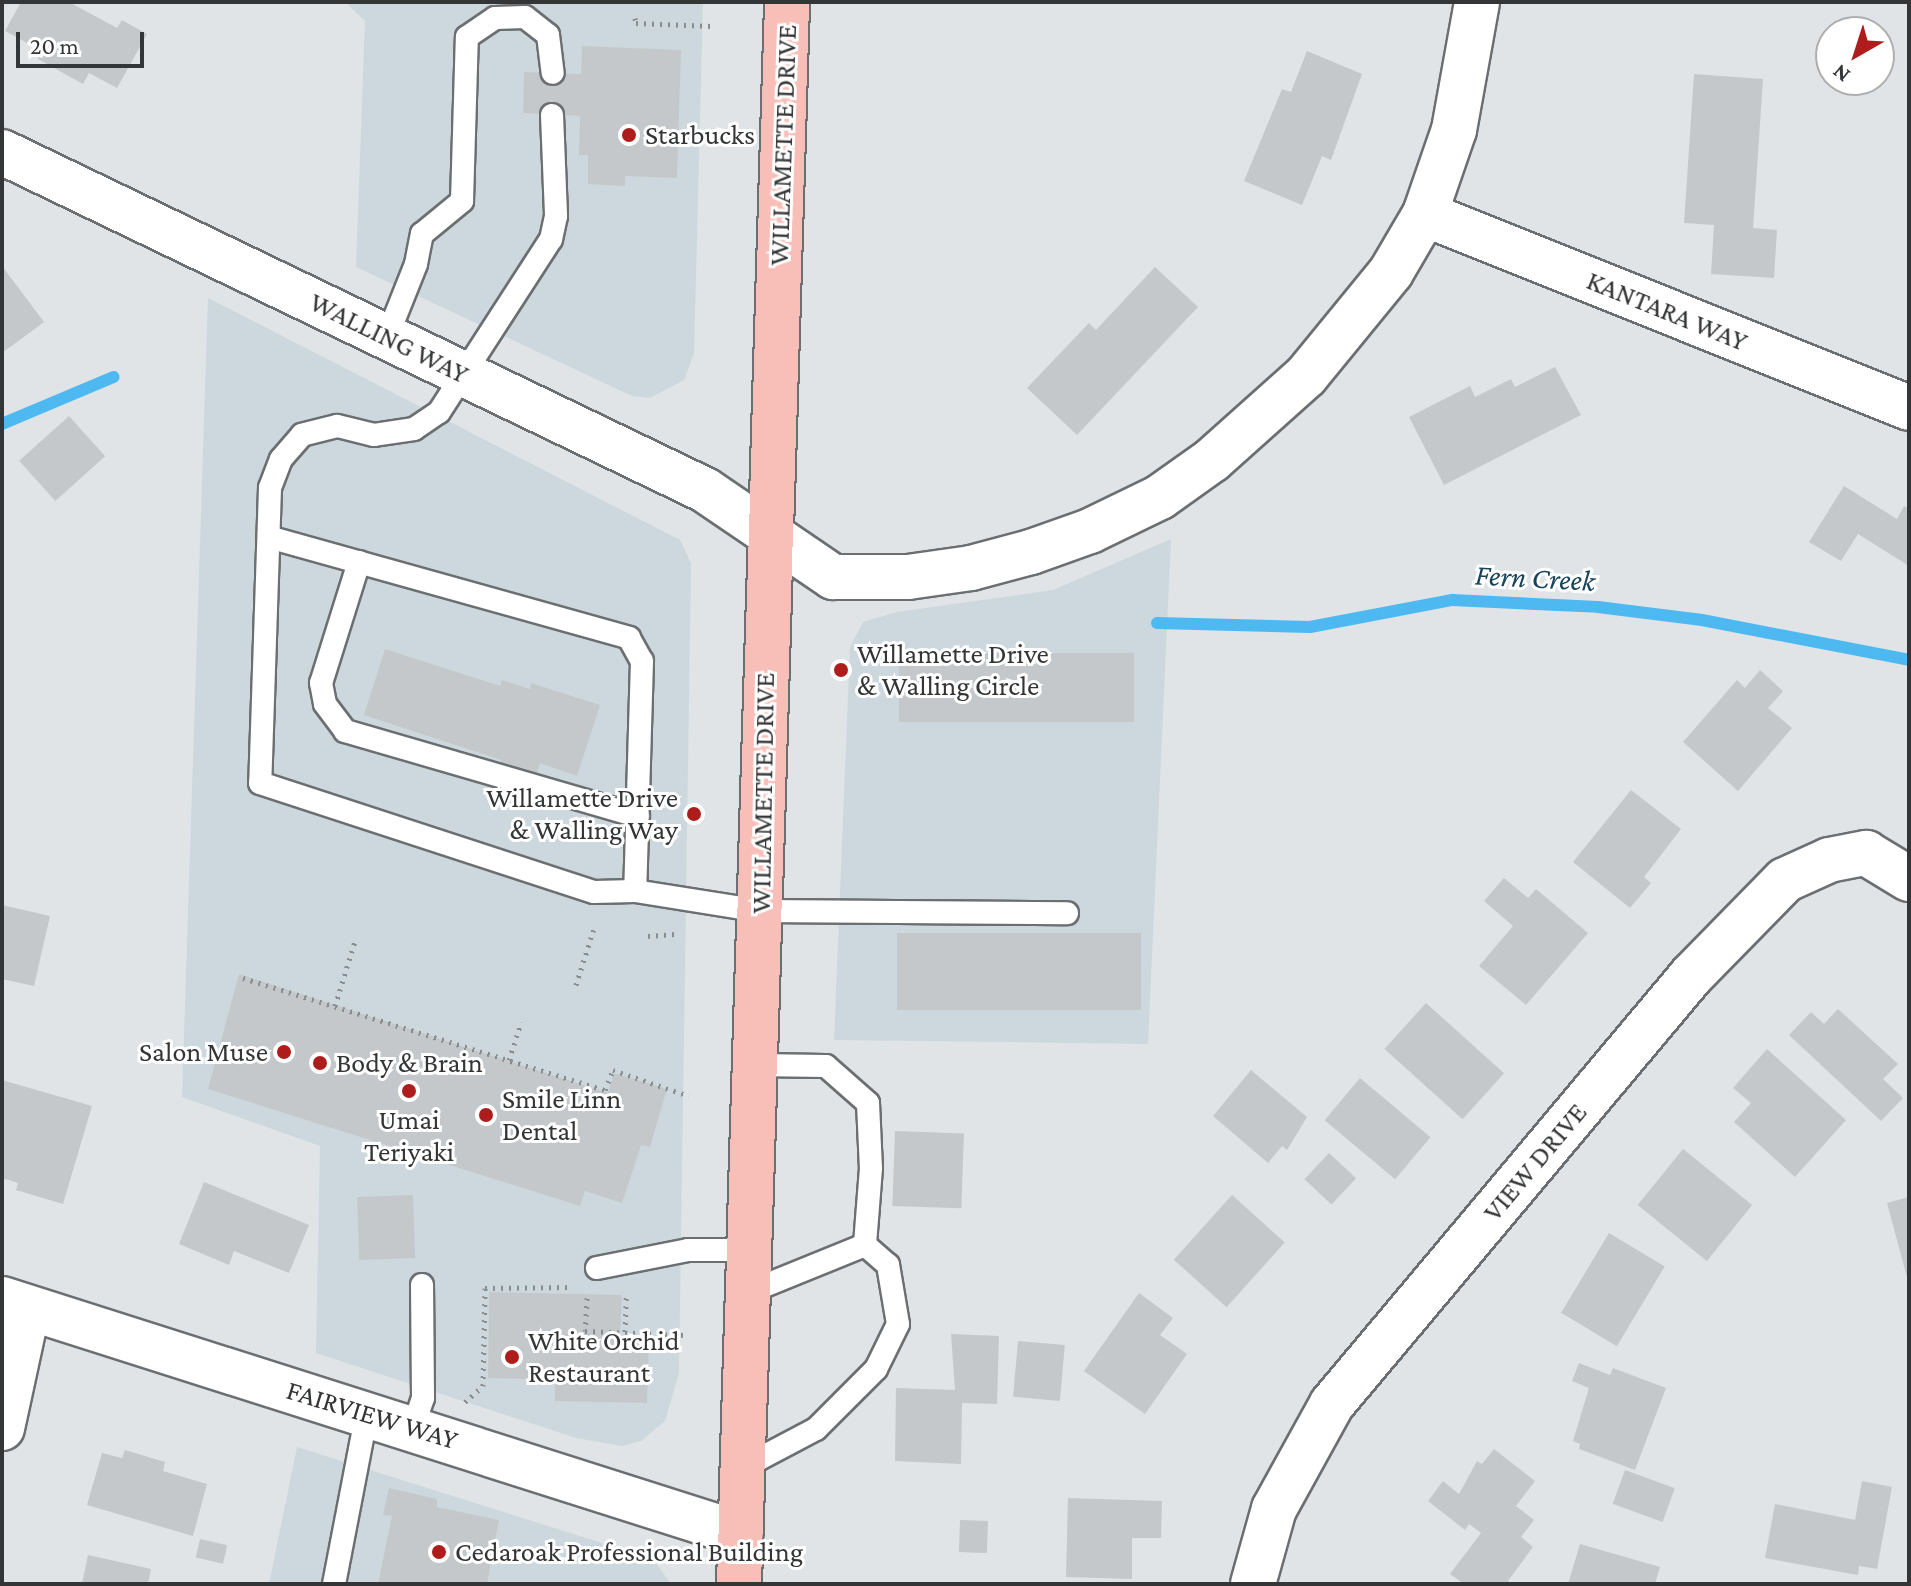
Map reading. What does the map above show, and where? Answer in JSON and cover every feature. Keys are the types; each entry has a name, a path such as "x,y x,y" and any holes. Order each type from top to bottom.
{"main road":[{"name":"WILLAMETTE DRIVE","path":"739,1584 787,2"}],"street":[{"name":"WALLING WAY","path":"2,152 705,490 833,577 908,577 971,568 1031,552 1090,531 1160,497 1212,460 1306,376 1391,272 1425,214 1454,130 1477,2"},
{"name":"KANTARA WAY","path":"1425,214 1909,408"},
{"name":"VIEW DRIVE","path":"1253,1584 1274,1509 1299,1456 1362,1367 1722,945 1785,880 1829,860 1909,847"},
{"path":"1866,853 1909,879"},
{"path":"2,1428 15,1304"},
{"name":"FAIRVIEW WAY","path":"15,1304 413,1427 740,1534"}],"lane":[{"path":"387,337 416,264 422,234 462,201 467,37 495,18 525,17 548,35 553,73"},
{"path":"552,115 556,216 551,239 439,412 414,429 374,435 337,426 302,435 281,459 270,488 272,538 260,783 594,892 635,891 761,911 1067,913"},
{"path":"272,538 629,638 642,661 635,891"},
{"path":"359,562 321,683 325,704 345,731 638,816"},
{"path":"755,1065 826,1066 868,1103 871,1168 865,1245"},
{"path":"747,1293 865,1245"},
{"path":"742,1468 816,1429 876,1369 898,1324 888,1265 865,1245"},
{"path":"597,1268 688,1250 748,1250"},
{"path":"413,1427 423,1398 422,1285"},
{"path":"334,1584 367,1413"}],"path":[{"path":"635,18 636,23 712,26"},
{"path":"576,985 595,924"},
{"path":"648,936 692,933"},
{"path":"335,1006 355,941"},
{"path":"243,978 605,1090 613,1070 689,1096"},
{"path":"509,1060 521,1022"},
{"path":"462,1410 466,1398 483,1386 485,1288 587,1288 585,1331 686,1335"},
{"path":"625,1332 626,1296"}],"shaded area":[{"path":"345,2 703,2 694,354 684,380 650,398 632,396 356,267 365,21"},
{"path":"208,298 680,540 691,563 679,1373 665,1421 641,1441 622,1446 576,1438 316,1353 320,1146 182,1097"},
{"path":"1171,539 1148,1044 834,1040 850,647 863,622 897,612 1053,590"},
{"path":"297,1447 653,1559 671,1584 269,1584"}],"building":[{"path":"21,2 69,2 117,28 122,20 147,34 117,88 89,73 83,84 38,59 42,51 5,31"},
{"name":"Starbucks","path":"582,46 681,50 677,178 625,176 625,186 588,184 588,155 579,155 580,116 523,113 524,72 581,74"},
{"path":"1307,51 1362,74 1331,160 1322,156 1302,205 1244,181 1282,89 1291,92"},
{"path":"1694,74 1763,79 1753,228 1777,230 1774,278 1711,274 1714,225 1684,223"},
{"path":"2,266 44,322 2,353"},
{"path":"1155,267 1198,307 1077,435 1027,388 1089,323 1096,330"},
{"path":"1555,367 1581,415 1444,485 1409,417 1470,386 1475,397 1511,379 1515,387"},
{"path":"69,416 105,456 55,501 19,461"},
{"path":"1844,486 1897,519 1904,506 1909,509 1909,566 1858,534 1841,561 1809,542"},
{"path":"385,649 500,686 502,680 530,689 531,683 600,705 577,776 540,763 535,779 499,767 501,760 364,715"},
{"path":"899,653 1134,653 1134,722 899,722"},
{"path":"1760,670 1783,691 1768,708 1792,728 1738,791 1683,742 1737,680 1745,688"},
{"path":"1631,790 1681,829 1644,877 1651,883 1630,908 1573,862"},
{"path":"1504,878 1528,898 1536,889 1588,933 1526,1005 1479,966 1513,926 1484,901"},
{"path":"2,905 50,916 34,986 2,979"},
{"path":"897,933 1141,933 1141,1010 897,1010"},
{"path":"239,974 608,1093 614,1073 667,1089 650,1147 641,1145 622,1203 585,1191 580,1206 208,1089"},
{"path":"1426,1003 1504,1073 1463,1119 1385,1049"},
{"path":"1838,1009 1898,1064 1883,1079 1903,1098 1881,1121 1789,1035 1811,1012 1824,1024"},
{"path":"1767,1049 1846,1120 1795,1177 1734,1122 1751,1103 1733,1088"},
{"path":"1251,1070 1307,1117 1287,1150 1282,1146 1268,1163 1213,1116"},
{"path":"1360,1078 1430,1137 1395,1179 1325,1120"},
{"path":"2,1080 92,1106 63,1204 16,1190 18,1183 2,1178"},
{"path":"895,1131 964,1133 961,1208 892,1206"},
{"path":"1683,1149 1752,1205 1707,1261 1638,1205"},
{"path":"1329,1153 1356,1178 1332,1205 1304,1179"},
{"path":"204,1182 309,1225 289,1273 234,1251 229,1265 179,1244"},
{"path":"413,1195 415,1258 359,1260 357,1197"},
{"path":"1232,1195 1285,1243 1227,1307 1174,1260"},
{"path":"1909,1197 1909,1281 1908,1281 1887,1203"},
{"path":"1609,1233 1665,1266 1617,1346 1561,1313"},
{"path":"489,1292 622,1295 620,1339 649,1339 647,1403 555,1401 555,1380 488,1378"},
{"path":"1139,1293 1173,1318 1160,1335 1187,1354 1145,1414 1084,1371"},
{"path":"951,1334 999,1336 997,1404 962,1403 961,1464 895,1461 896,1388 955,1390"},
{"path":"1018,1341 1065,1345 1060,1401 1013,1397"},
{"path":"1579,1363 1610,1375 1613,1368 1666,1388 1635,1470 1579,1449 1580,1444 1573,1441 1589,1388 1572,1381"},
{"path":"1494,1449 1535,1481 1516,1506 1534,1520 1521,1537 1533,1547 1508,1581 1512,1584 1464,1584 1450,1574 1481,1533 1469,1524 1465,1530 1428,1501 1443,1481 1459,1494 1477,1461 1482,1464"},
{"path":"125,1450 165,1462 163,1471 207,1484 193,1536 87,1505 102,1453 122,1458"},
{"path":"1625,1470 1675,1488 1662,1522 1613,1504"},
{"path":"1862,1481 1892,1487 1877,1569 1859,1566 1858,1575 1765,1558 1775,1504 1855,1520"},
{"name":"Cedaroak Professional Building","path":"389,1488 437,1499 437,1507 499,1520 487,1584 378,1584 392,1516 383,1515"},
{"path":"1068,1498 1162,1501 1161,1538 1132,1538 1132,1579 1066,1577"},
{"path":"960,1520 988,1521 987,1553 959,1552"},
{"path":"200,1539 227,1545 223,1564 196,1558"},
{"path":"1580,1544 1660,1567 1655,1584 1568,1584"},
{"path":"88,1555 151,1569 148,1584 82,1584"}],"waterway":[{"name":"Fern Creek","path":"2,424 113,377"},
{"name":"Fern Creek","path":"1157,623 1310,627 1452,600 1598,607 1702,620 1909,660"}],"place":[{"name":"Starbucks","path":"629,135"},
{"name":"Willamette Drive & Walling Circle","path":"841,670"},
{"name":"Willamette Drive & Walling Way","path":"694,814"},
{"name":"Salon Muse","path":"284,1052"},
{"name":"Body & Brain","path":"320,1063"},
{"name":"Umai Teriyaki","path":"409,1091"},
{"name":"Smile Linn Dental","path":"486,1115"},
{"name":"White Orchid Restaurant","path":"512,1357"},
{"name":"Cedaroak Professional Building","path":"439,1552"}]}
